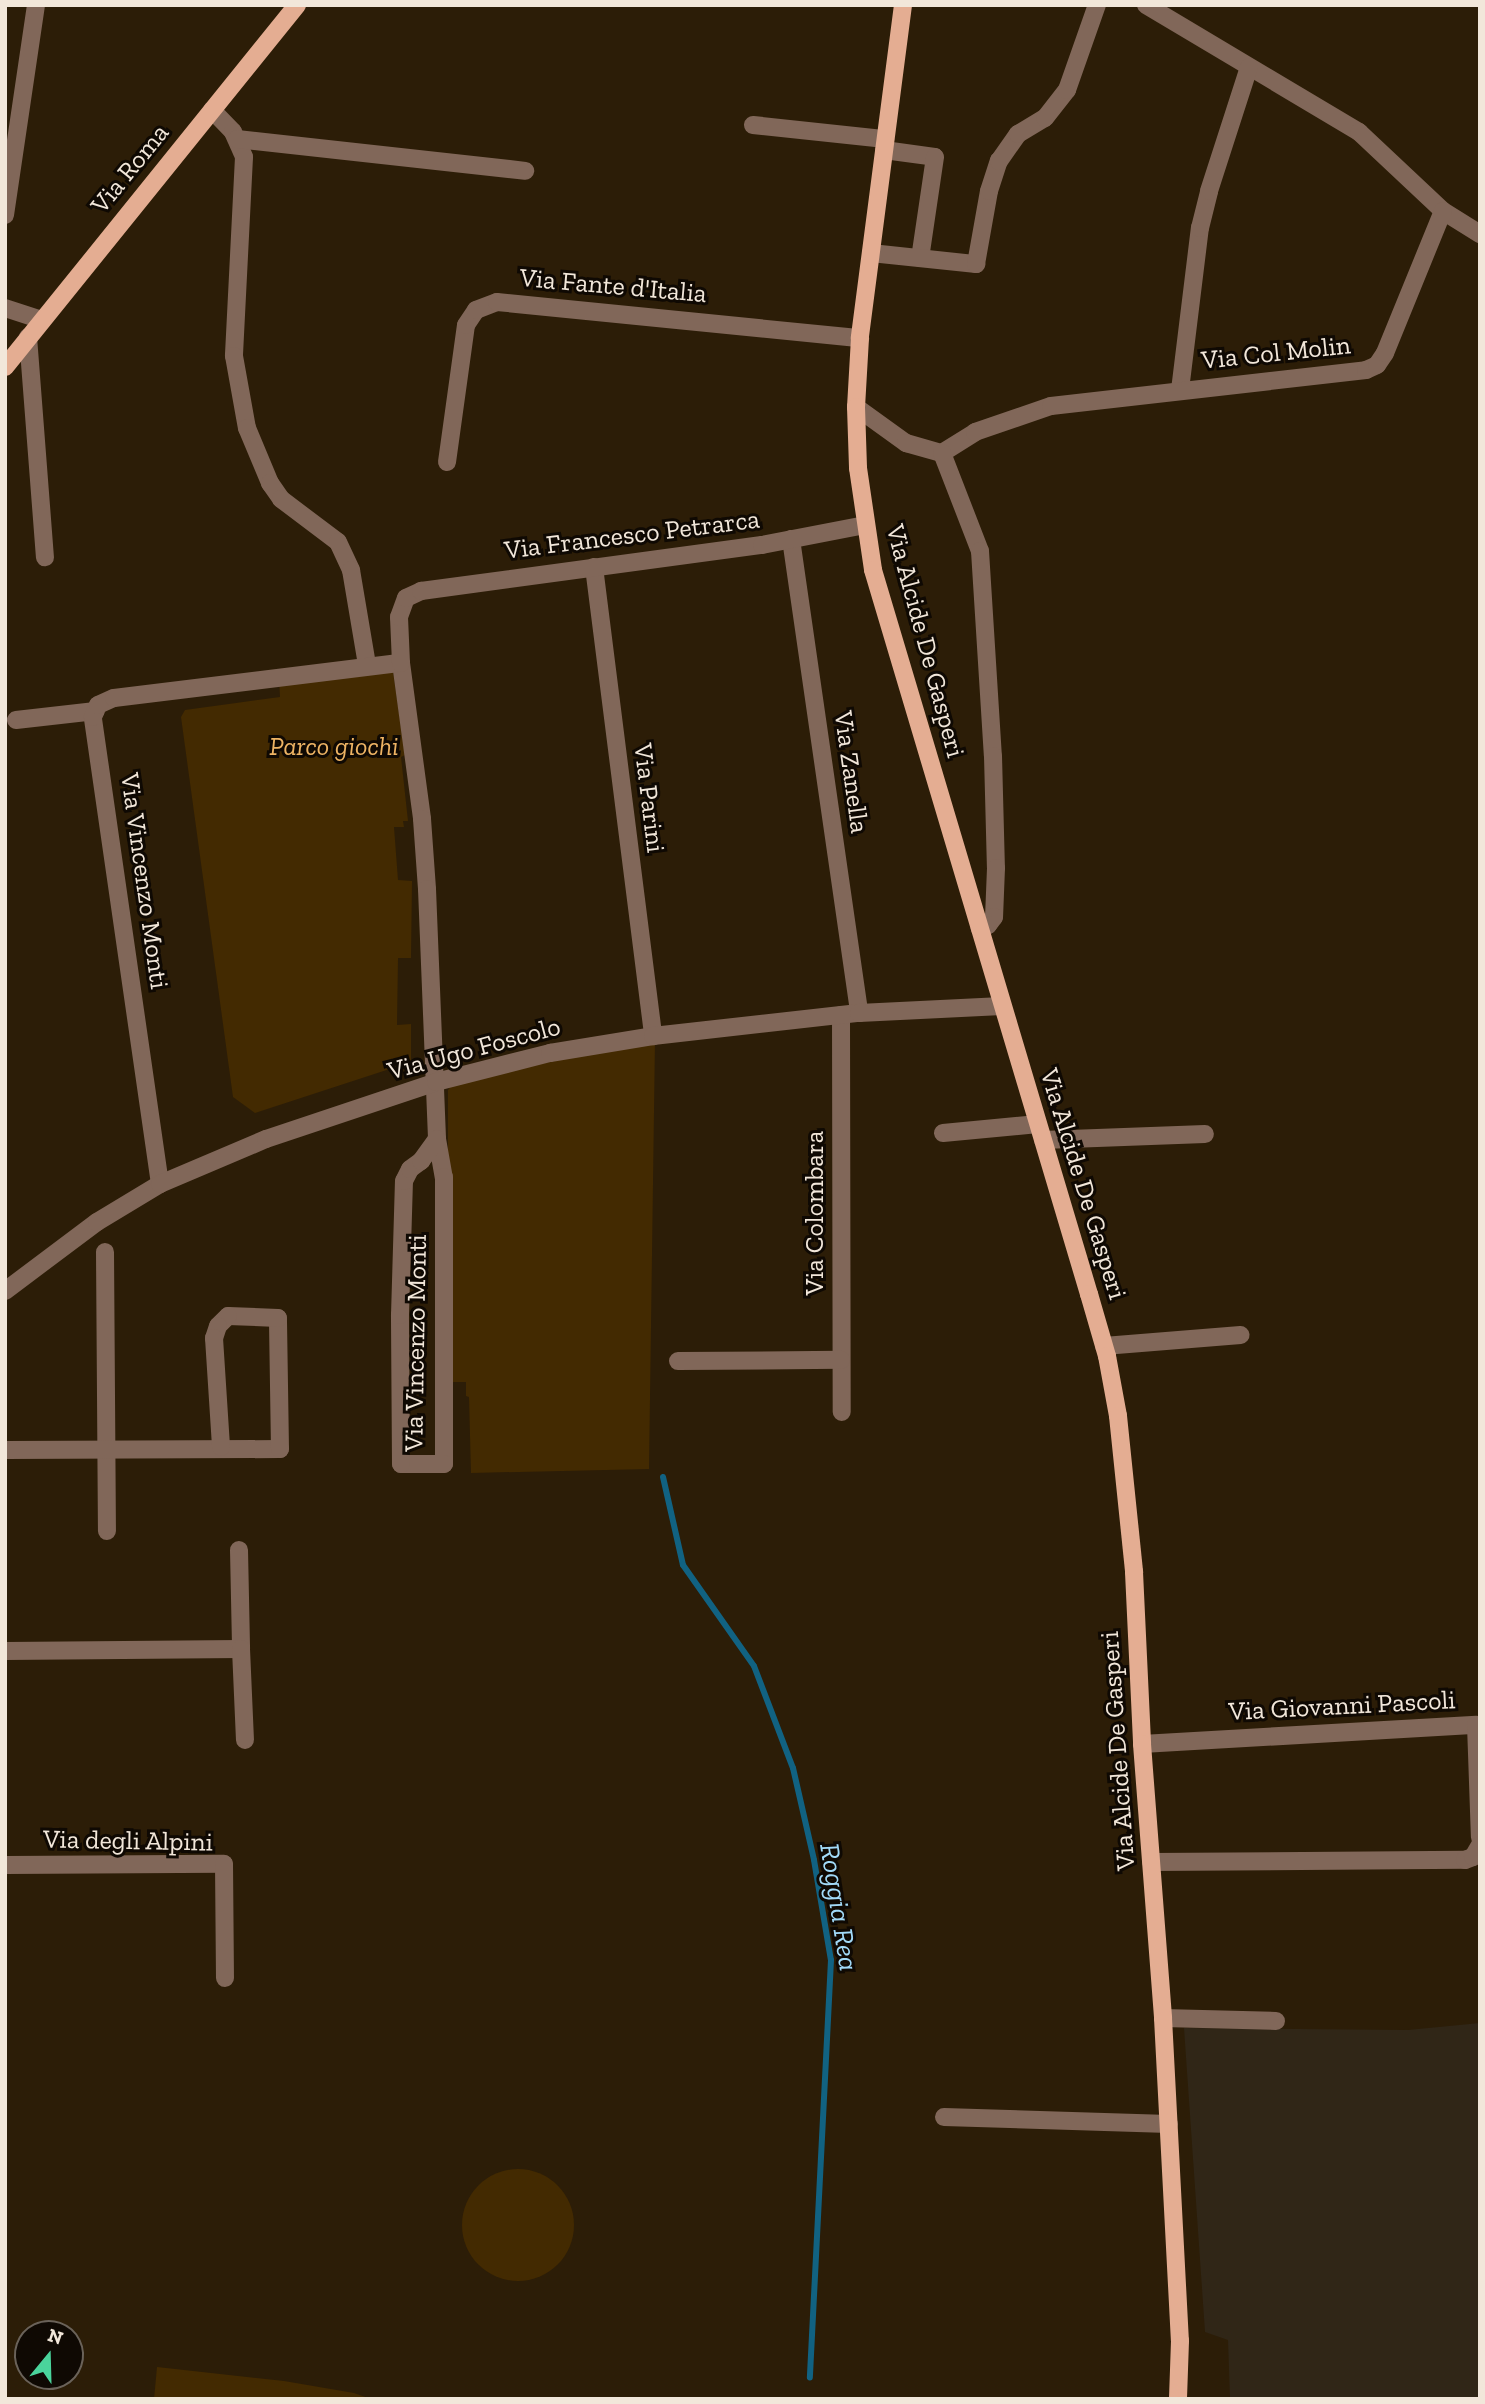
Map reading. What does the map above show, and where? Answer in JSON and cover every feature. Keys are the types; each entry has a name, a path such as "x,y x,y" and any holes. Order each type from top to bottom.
{"main road":[{"name":"Via Roma","path":"5,367 298,5"},
{"name":"Via Alcide De Gasperi","path":"903,5 860,338 856,407 858,468 865,525 877,582 1104,1346 1118,1416 1131,1546 1142,1744 1163,2018 1180,2341 1178,2399"}],"street":[{"path":"5,215 36,5"},
{"path":"871,253 976,264 989,191 999,161 1018,134 1045,118 1067,90 1097,5"},
{"path":"1146,5 1359,132 1443,211 1480,234"},
{"name":"Via Col Molin","path":"1180,390 1200,228 1209,191 1249,67"},
{"path":"212,110 237,139 244,157 234,356 247,428 270,483 281,499 338,542 351,570 367,665"},
{"path":"753,125 884,144 934,157 920,258"},
{"path":"237,139 525,171"},
{"name":"Via Col Molin","path":"942,453 993,425 1051,407 1180,390 1340,374 1377,365 1443,211"},
{"name":"Via Fante d'Italia","path":"447,462 466,325 476,310 497,302 860,338"},
{"path":"5,308 41,320"},
{"path":"28,337 45,557"},
{"path":"856,407 906,443 942,453 980,551 993,756 996,868 994,917 989,925 980,928"},
{"name":"Via Francesco Petrarca","path":"406,598 444,586 791,539 865,525"},
{"name":"Via Zanella","path":"791,539 850,1014"},
{"name":"Via Parini","path":"594,567 653,1036"},
{"name":"Via Vincenzo Monti","path":"406,598 400,617 401,663 422,819 437,1139 444,1177 444,1464 401,1464 400,1315 404,1181 410,1169 437,1139"},
{"path":"16,720 95,711 98,705 114,698 367,665 401,663"},
{"name":"Via Vincenzo Monti","path":"95,711 93,717 160,1184"},
{"name":"Via Ugo Foscolo","path":"5,1291 97,1223 160,1184 266,1139 436,1082 550,1053 653,1036 850,1014 1002,1006"},
{"name":"Via Colombara","path":"842,1412 850,1014"},
{"path":"943,1133 1205,1134"},
{"path":"417,1164 438,1170 444,1177"},
{"path":"105,1252 107,1531"},
{"path":"5,1450 221,1447 280,1449 278,1318 228,1316 218,1326 214,1338 221,1447"},
{"path":"1104,1346 1241,1335"},
{"path":"678,1361 842,1360"},
{"path":"240,1550 245,1740"},
{"path":"5,1651 241,1649"},
{"name":"Via Giovanni Pascoli","path":"1142,1744 1476,1725 1480,1837"},
{"path":"1151,1862 1465,1860 1473,1857 1480,1845"},
{"name":"Via degli Alpini","path":"5,1866 224,1864 225,1978"},
{"path":"1163,2018 1276,2021"},
{"path":"944,2117 1169,2124"}],"shaded area":[{"path":"1480,2023 1480,2399 1230,2399 1228,2340 1205,2332 1184,2028 1408,2030"}],"green space":[{"name":"Parco giochi","path":"393,672 405,755 401,757 408,821 403,821 404,827 394,827 398,880 412,881 411,958 398,958 397,1025 411,1024 411,1060 255,1113 233,1097 181,717 185,710 280,697 279,678"},
{"path":"655,1040 649,1469 471,1473 469,1397 466,1396 466,1382 448,1382 448,1090 454,1082"},
{"path":"518,2169 540,2173 558,2185 570,2203 574,2225 570,2247 558,2265 540,2277 518,2281 496,2277 478,2265 466,2247 462,2225 466,2203 478,2185 496,2173"},
{"path":"157,2367 284,2381 354,2393 371,2399 154,2399"}],"waterway":[{"name":"Roggia Rea","path":"663,1477 683,1565 754,1666 793,1768 814,1860 831,1960 810,2377"}]}
